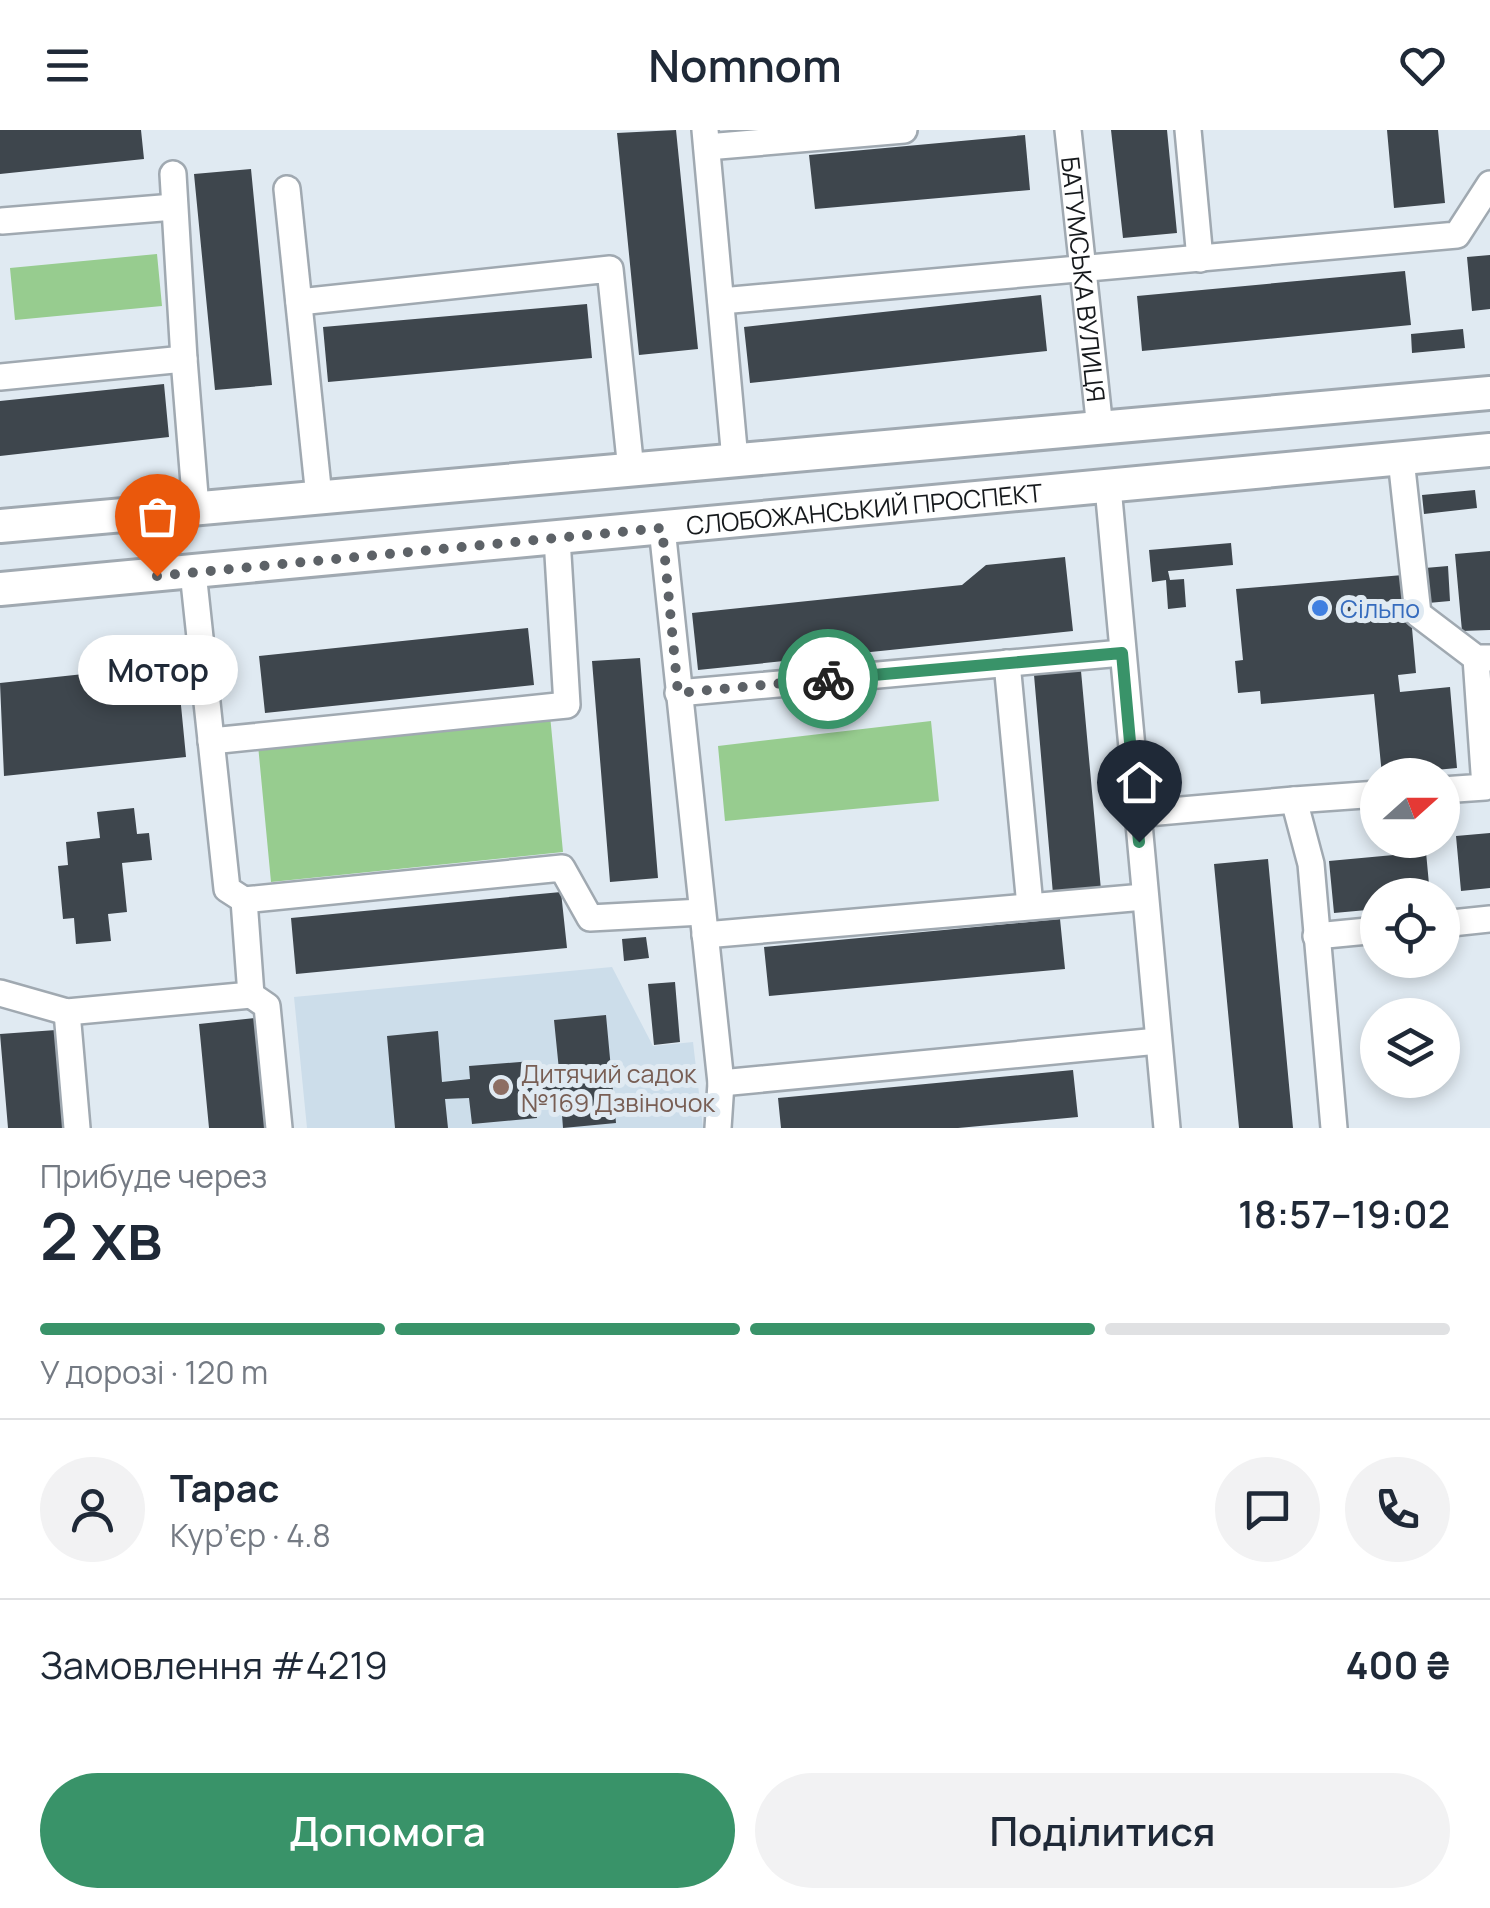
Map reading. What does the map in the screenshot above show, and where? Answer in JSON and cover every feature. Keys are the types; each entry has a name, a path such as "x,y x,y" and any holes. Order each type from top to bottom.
{"main road":[{"path":"0,526 1490,393"},
{"name":"СЛОБОЖАНСЬКИЙ ПРОСПЕКТ","path":"0,589 1490,450"}],"street":[{"path":"735,460 706,138 904,130"},
{"name":"БАТУМСЬКА ВУЛИЦЯ","path":"1068,130 1100,429"},
{"path":"1188,130 1200,259"},
{"path":"173,174 196,508"},
{"path":"721,301 1457,235 1490,184"},
{"path":"287,188 320,497"},
{"path":"2,221 174,207"},
{"path":"299,302 610,269 631,470"},
{"path":"0,377 184,359"},
{"path":"1401,459 1418,614 1483,658 1484,788 1460,789"},
{"path":"1108,487 1167,1128"},
{"path":"662,528 721,1083 718,1128"},
{"path":"211,740 567,705 557,538"},
{"path":"193,572 228,889 244,900 562,868 590,918 704,924 1144,897"},
{"path":"678,693 1122,653"},
{"path":"1007,663 1030,906"},
{"path":"1136,814 1360,795"},
{"path":"1294,800 1311,864 1334,1128"},
{"path":"244,900 251,995"},
{"path":"1460,922 1490,919"},
{"path":"1316,936 1360,932"},
{"path":"0,993 67,1012 251,995 267,1006 279,1128"},
{"path":"67,1012 78,1128"},
{"path":"721,1083 1158,1040"}],"shaded area":[{"name":"Дитячий садок №169 Дзвіночок","path":"612,967 653,1046 693,1042 703,1128 307,1128 294,997"}],"green space":[{"path":"157,254 162,306 15,320 10,268"},
{"path":"550,715 563,852 271,882 258,745"},
{"path":"931,721 939,801 725,821 718,746"}],"building":[{"path":"0,130 141,130 144,159 0,174"},
{"path":"676,130 698,349 639,355 617,133"},
{"path":"1111,130 1167,130 1177,233 1123,238"},
{"path":"1387,130 1438,130 1445,203 1394,208"},
{"path":"1025,135 1030,190 815,209 809,155"},
{"path":"251,169 272,385 215,390 194,174"},
{"path":"1490,255 1490,309 1472,311 1467,257"},
{"path":"1405,271 1411,325 1142,351 1137,296"},
{"path":"1041,295 1047,351 750,383 744,327"},
{"path":"587,304 592,358 328,382 323,327"},
{"path":"1463,329 1465,348 1412,353 1411,334"},
{"path":"164,384 169,437 0,456 0,401"},
{"path":"1475,490 1477,508 1424,514 1422,495"},
{"path":"1231,543 1233,565 1168,571 1170,580 1184,579 1186,607 1168,609 1166,580 1152,582 1149,550"},
{"path":"1490,551 1490,630 1462,631 1455,554"},
{"path":"1065,557 1073,631 698,670 692,613 962,585 986,565"},
{"path":"1448,566 1450,601 1428,603 1425,568"},
{"path":"1403,575 1406,600 1382,602 1384,619 1411,617 1416,673 1398,675 1400,692 1450,687 1456,758 1380,758 1374,694 1261,704 1260,691 1238,693 1235,661 1243,660 1236,589"},
{"path":"528,628 534,685 265,713 259,656"},
{"path":"640,658 658,878 610,882 592,661"},
{"path":"177,664 186,757 4,776 0,683"},
{"path":"1081,671 1101,890 1053,894 1034,675"},
{"path":"134,808 137,834 149,833 152,860 122,863 127,912 108,914 111,941 76,944 74,918 63,919 58,866 68,865 66,842 100,838 97,812"},
{"path":"1490,833 1490,888 1461,891 1460,836"},
{"path":"1427,858 1428,878 1360,878 1360,911 1334,913 1329,861"},
{"path":"1268,859 1293,1128 1239,1128 1214,864"},
{"path":"561,892 567,948 296,974 291,918"},
{"path":"1060,919 1065,969 769,996 764,947"},
{"path":"646,937 649,958 624,961 622,939"},
{"path":"675,982 680,1042 654,1045 648,984"},
{"path":"606,1015 616,1123 563,1128 560,1089 534,1092 537,1118 472,1124 469,1098 445,1099 448,1128 395,1128 387,1036 438,1031 442,1082 470,1079 469,1066 532,1061 533,1072 559,1070 554,1020"},
{"path":"255,1018 266,1128 209,1128 199,1024"},
{"path":"56,1030 64,1128 8,1128 0,1034"},
{"path":"1073,1070 1078,1117 958,1128 781,1128 778,1098"}],"way so far":[{"path":"157,576 662,528 678,693 828,679"}],"place":[{"name":"Мотор","path":"157,576"},
{"name":"Сільпо","path":"1320,608"},
{"name":"Дитячий садок №169 Дзвіночок","path":"501,1087"}],"route":[{"path":"828,679 1122,653 1139,842"}]}
